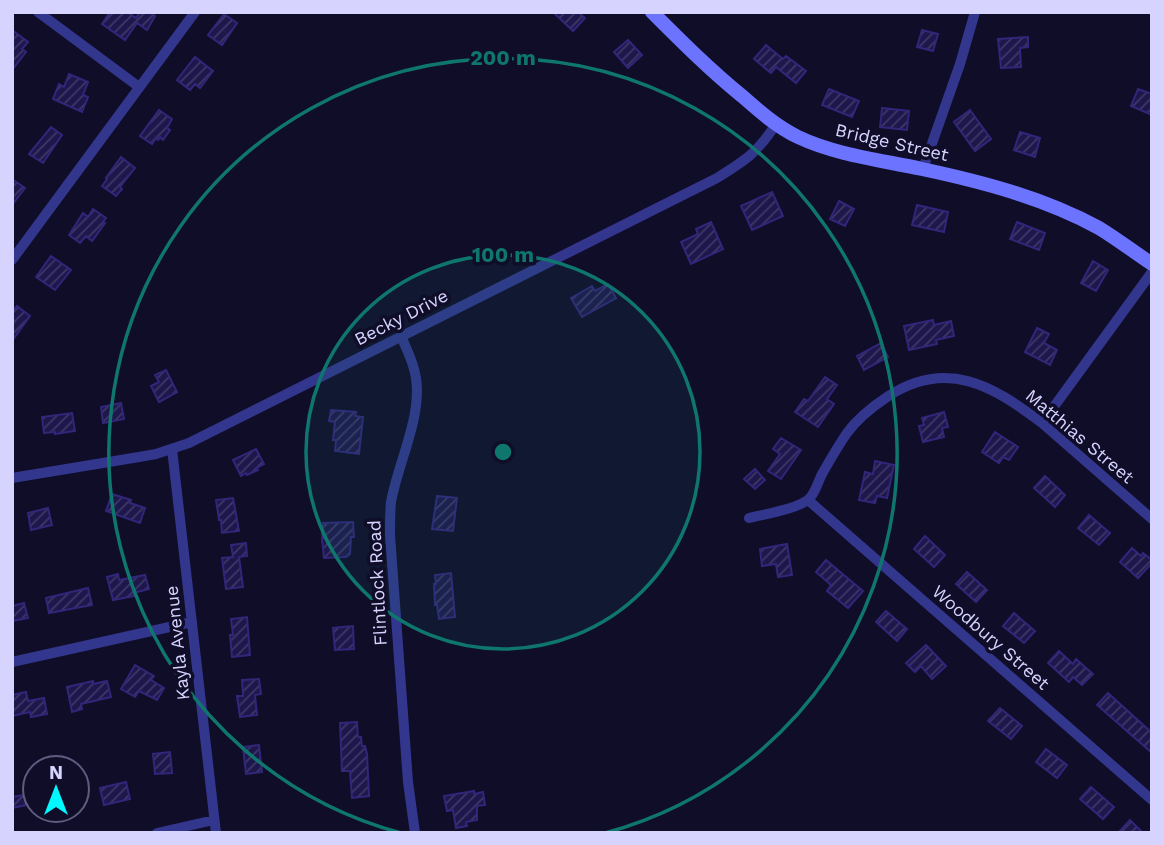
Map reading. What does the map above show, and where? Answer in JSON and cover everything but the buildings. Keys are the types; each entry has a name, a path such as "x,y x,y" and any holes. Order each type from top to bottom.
{"street":[{"path":"38,12 139,87"},
{"path":"12,260 194,12"},
{"name":"Bridge Street","path":"652,12 701,61 751,104 776,124 797,136 831,149 997,187 1052,206 1100,229 1152,264"},
{"path":"923,169 975,12"},
{"name":"Becky Drive","path":"12,478 139,457 189,443 717,178 756,152 776,124"},
{"path":"1042,423 1152,272"},
{"name":"Flintlock Road","path":"401,337 414,365 417,395 391,503 390,535 408,782 415,833"},
{"name":"Matthias Street","path":"808,500 835,451 865,413 885,398 912,384 943,378 972,382 1008,399 1042,423 1152,519"},
{"name":"Kayla Avenue","path":"172,449 216,833"},
{"path":"749,518 808,500"},
{"name":"Woodbury Street","path":"808,500 1152,800"},
{"path":"12,662 192,622"},
{"path":"157,833 214,820"}]}
